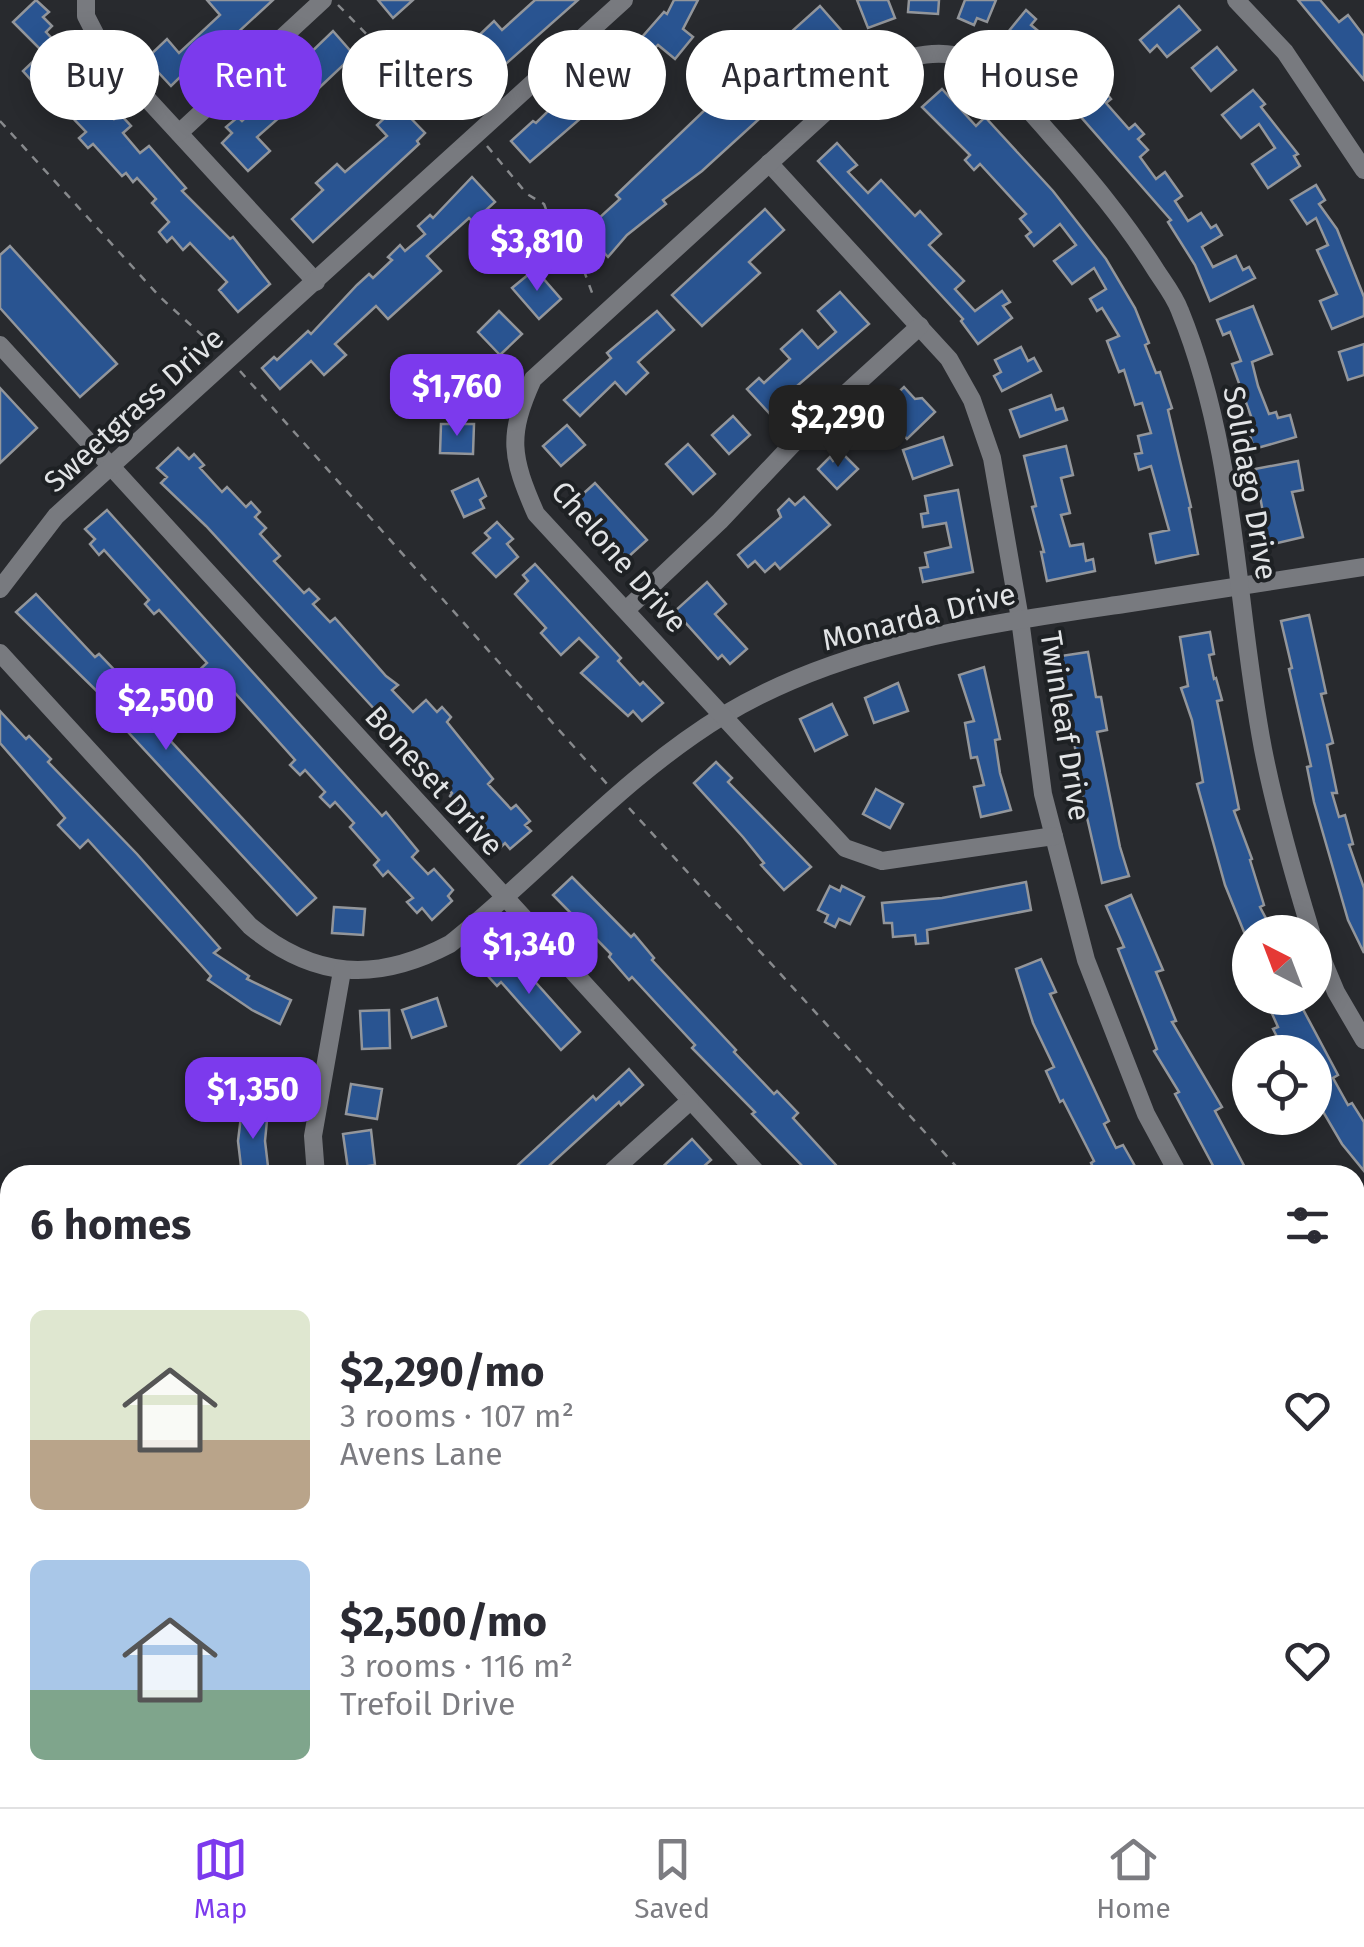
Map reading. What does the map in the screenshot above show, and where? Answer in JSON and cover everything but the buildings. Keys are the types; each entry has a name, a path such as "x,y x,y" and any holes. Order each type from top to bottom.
{"street":[{"path":"86,0 86,16 106,53 316,282"},
{"path":"179,133 324,0"},
{"name":"Sweetgrass Drive","path":"0,589 47,526 624,0"},
{"path":"1236,0 1284,52 1364,170"},
{"name":"Solidago Drive","path":"770,163 866,74 899,59 934,52 969,58 998,75 1103,194 1144,250 1179,307 1213,407 1263,750 1307,915"},
{"name":"Twinleaf Drive","path":"770,163 920,326 948,359 972,400 992,458 1020,619 1043,794 1086,960 1146,1114 1174,1165"},
{"name":"Chelone Drive","path":"770,163 533,379 517,414 514,444 521,480 536,514 845,848 882,861 1054,836"},
{"path":"626,610 720,521 806,430 920,326"},
{"name":"Boneset Drive","path":"3,355 750,1165"},
{"name":"Monarda Drive","path":"342,970 387,968 450,944 660,758 724,715 790,680 873,651 1020,619 1364,567"},
{"path":"0,652 250,926 284,951 316,966 342,970 313,1136 315,1165"},
{"path":"1332,982 1364,1040"},
{"path":"619,1165 690,1100"}],"path":[{"path":"0,122 160,297 230,360 618,796 955,1165"}]}
